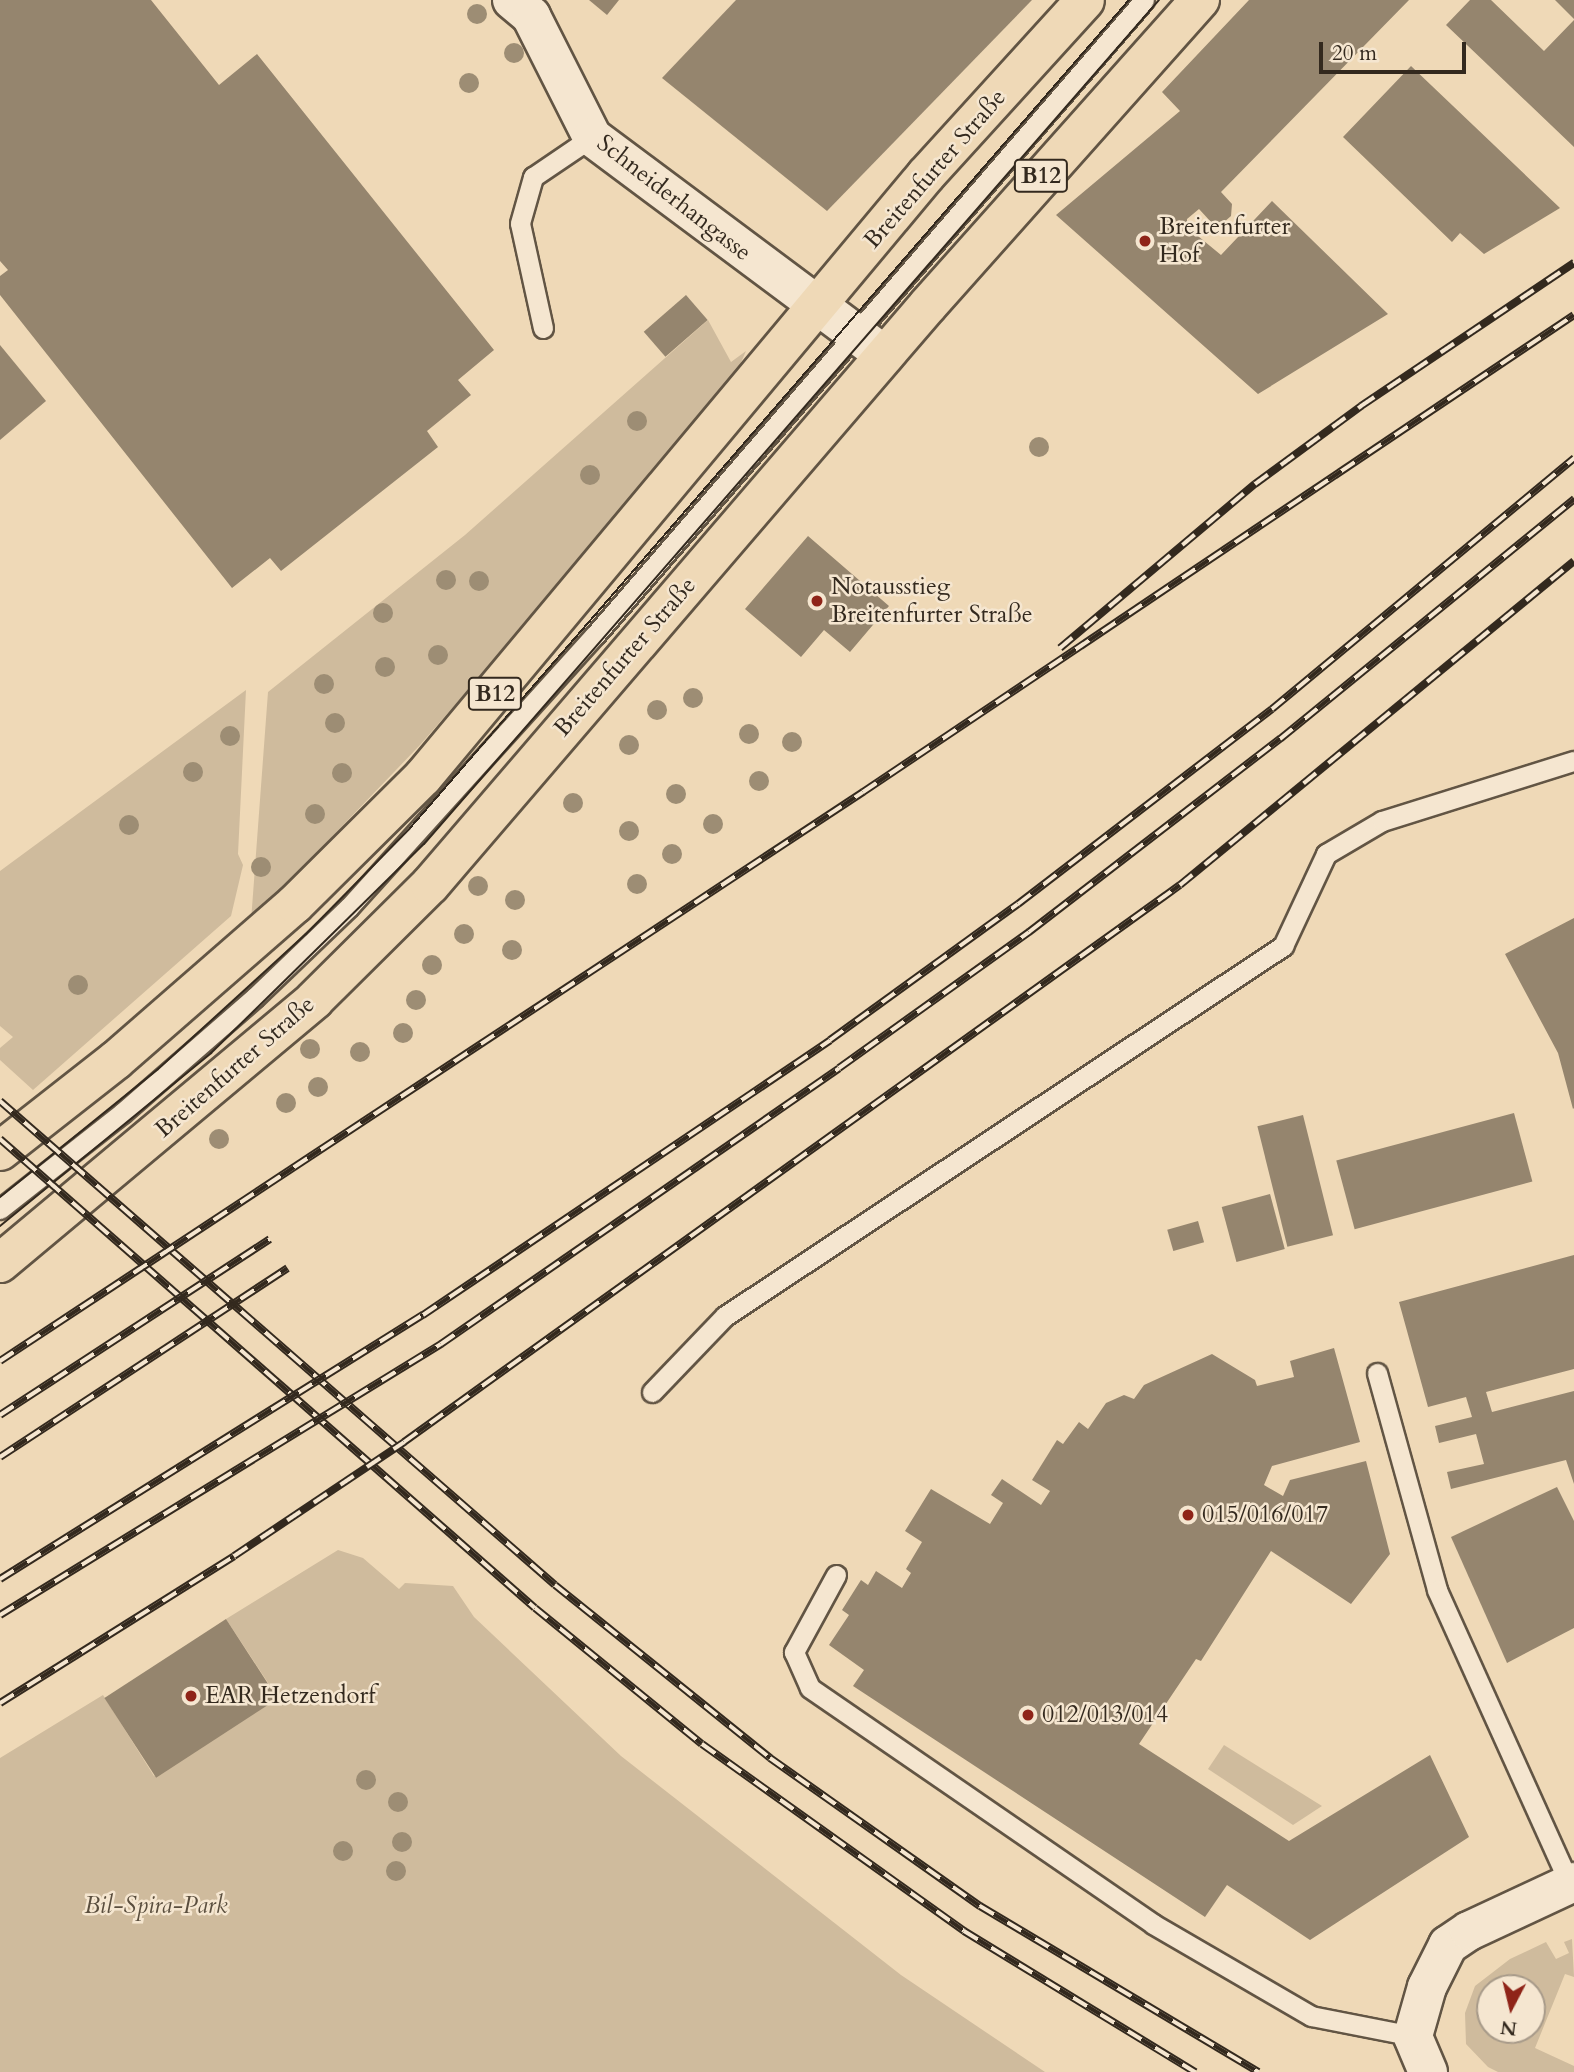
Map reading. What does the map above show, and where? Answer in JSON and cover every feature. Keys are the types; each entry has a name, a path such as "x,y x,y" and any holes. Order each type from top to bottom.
{"main road":[{"name":"Breitenfurter Straße","path":"0,1150 116,1060 295,904 405,796 523,663 816,304 1085,0"},
{"name":"Breitenfurter Straße","path":"0,1263 314,1000 430,885 885,355 1200,0"}],"street":[{"name":"Schneiderhangasse","path":"512,0 531,16 592,136 885,355"},
{"path":"1428,2072 1413,2036 1427,1987 1448,1945 1469,1931 1572,1883"}],"lane":[{"name":"Breitenfurter Straße","path":"0,1209 163,1077 349,907 595,635 1144,0"},
{"path":"543,328 520,223 533,177 592,136"},
{"path":"652,1392 725,1316 1283,946 1326,854 1382,821 1574,761"},
{"path":"1377,1373 1437,1590 1572,1883"},
{"path":"836,1574 794,1652 810,1688 1153,1924 1311,2016 1413,2036"}],"green space":[{"path":"708,320 731,362 746,351 739,367 627,507 420,745 251,921 268,692 465,535"},
{"path":"246,690 238,854 243,865 231,916 33,1090 0,1060 0,1048 13,1037 0,1026 0,871"},
{"name":"Bil-Spira-Park","path":"338,1550 363,1558 399,1589 405,1583 453,1586 474,1617 621,1756 901,1975 1045,2072 0,2072 0,1758 103,1695 154,1776 278,1698 226,1619"},
{"path":"1224,1745 1322,1806 1293,1825 1208,1769"},
{"path":"1572,1939 1574,1977 1565,1974 1546,2021 1546,1974 1491,1974 1510,1959 1546,1942 1556,1959 1569,1953 1564,1942"},
{"path":"1475,1986 1476,2044 1537,2044 1535,2048 1574,2066 1574,2072 1498,2072 1488,2067 1466,2044 1465,2013"}],"building":[{"path":"0,0 151,0 219,85 257,54 494,350 458,380 471,395 427,431 438,447 281,571 270,558 232,588 0,295 0,276 8,270 0,261"},
{"path":"589,0 619,0 607,15"},
{"path":"736,0 1032,0 827,211 662,78"},
{"name":"Breitenfurter Hof","path":"1249,0 1409,0 1221,192 1232,204 1231,216 1223,223 1211,222 1199,209 1187,219 1187,227 1221,255 1272,201 1388,314 1258,394 1056,215 1180,111 1162,92"},
{"path":"1470,0 1491,0 1544,51 1574,20 1574,147 1446,25"},
{"path":"1555,0 1574,0 1574,19"},
{"path":"1411,66 1560,208 1484,254 1460,233 1452,242 1343,137"},
{"path":"686,295 708,320 665,357 644,332"},
{"path":"0,345 46,401 0,440"},
{"name":"Notausstieg Breitenfurter Straße","path":"808,536 889,606 850,652 824,630 801,657 745,609"},
{"path":"1574,918 1573,1109 1558,1053 1505,954"},
{"path":"1514,1113 1532,1182 1355,1229 1336,1161"},
{"path":"1303,1115 1333,1235 1287,1247 1257,1126"},
{"path":"1270,1194 1285,1249 1236,1262 1222,1207"},
{"path":"1198,1221 1204,1242 1173,1251 1167,1230"},
{"path":"1574,1255 1574,1369 1486,1392 1492,1412 1574,1391 1574,1484 1566,1460 1451,1489 1447,1472 1484,1464 1476,1434 1439,1443 1435,1426 1472,1417 1466,1397 1428,1407 1399,1302"},
{"path":"1334,1348 1360,1442 1272,1466 1264,1485 1283,1496 1290,1480 1366,1461 1390,1554 1351,1604 1271,1551 1201,1661 1196,1659 1139,1744 1289,1841 1430,1755 1469,1837 1310,1940 1227,1885 1205,1917 853,1686 864,1670 829,1645 849,1615 842,1610 861,1580 868,1585 876,1571 902,1588 911,1573 906,1569 922,1542 905,1531 931,1489 990,1524 1003,1503 991,1495 1002,1479 1041,1505 1050,1491 1032,1480 1057,1440 1063,1444 1079,1422 1088,1429 1106,1403 1124,1395 1134,1399 1144,1385 1212,1354 1255,1380 1257,1386 1294,1377 1290,1361"},
{"path":"1557,1487 1574,1521 1574,1628 1507,1663 1451,1537"},
{"name":"EAR Hetzendorf","path":"226,1619 278,1699 156,1778 104,1698"}],"tram line":[{"path":"0,1197 158,1069 306,934 410,828 1129,0"},
{"path":"0,1226 211,1053 424,844 1159,0"}],"railway":[{"path":"1060,648 1255,484 1361,406 1574,263"},
{"path":"0,1361 863,792 1574,315"},
{"path":"0,1579 423,1315 830,1040 1018,904 1272,709 1574,458"},
{"path":"0,1615 441,1344 839,1068 1029,932 1280,739 1574,499"},
{"path":"0,1703 234,1556 404,1442 1180,885 1574,561"},
{"path":"0,1101 555,1585 770,1758 980,1906 1258,2072"},
{"path":"0,1139 535,1608 702,1744 964,1931 1195,2072"},
{"path":"0,1415 270,1239"},
{"path":"0,1457 288,1268"}],"place":[{"name":"Breitenfurter Hof","path":"1145,241"},
{"name":"Notausstieg Breitenfurter Straße","path":"817,601"},
{"name":"015/016/017","path":"1188,1515"},
{"name":"EAR Hetzendorf","path":"191,1696"},
{"name":"012/013/014","path":"1028,1715"}]}
